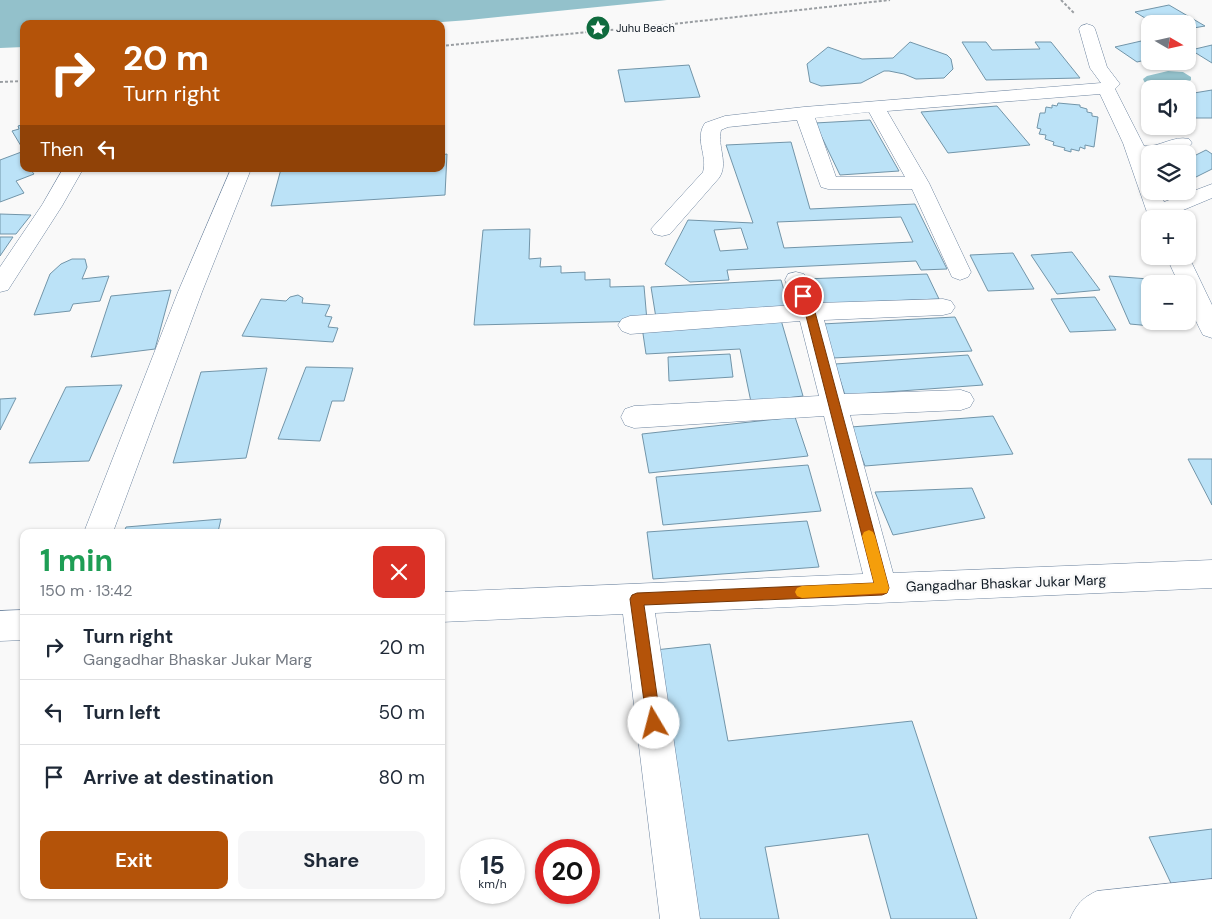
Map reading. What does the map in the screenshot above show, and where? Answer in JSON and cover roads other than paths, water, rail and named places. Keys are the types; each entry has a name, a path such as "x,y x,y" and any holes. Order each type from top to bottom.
{"street":[{"path":"662,228 712,174 715,167 708,138 712,127 725,122 875,106 1106,88 1111,84 1098,68 1082,22"},
{"path":"1106,88 1137,151 1156,210"},
{"path":"875,106 919,183 960,272"},
{"path":"804,113 828,182 919,183"},
{"path":"1137,151 1152,153 1182,143"},
{"path":"0,284 72,172"},
{"path":"99,529 190,292 240,172"},
{"path":"1170,210 1212,190"},
{"path":"1181,265 1212,329"},
{"path":"796,280 810,312 882,588"},
{"path":"630,325 810,312 943,307"},
{"path":"634,417 834,405 962,400"},
{"name":"Gangadhar Bhaskar Jukar Marg","path":"445,607 1212,574"},
{"path":"637,599 680,919"},
{"path":"0,626 20,625"},
{"path":"1090,919 1097,911 1212,899"}],"water":[{"path":"0,0 667,0 445,22 445,20 20,20 20,47 0,48"},
{"path":"1168,71 1183,72 1191,77 1191,80 1144,80 1147,76"}],"place":[{"name":"Juhu Beach","path":"598,28"}]}
